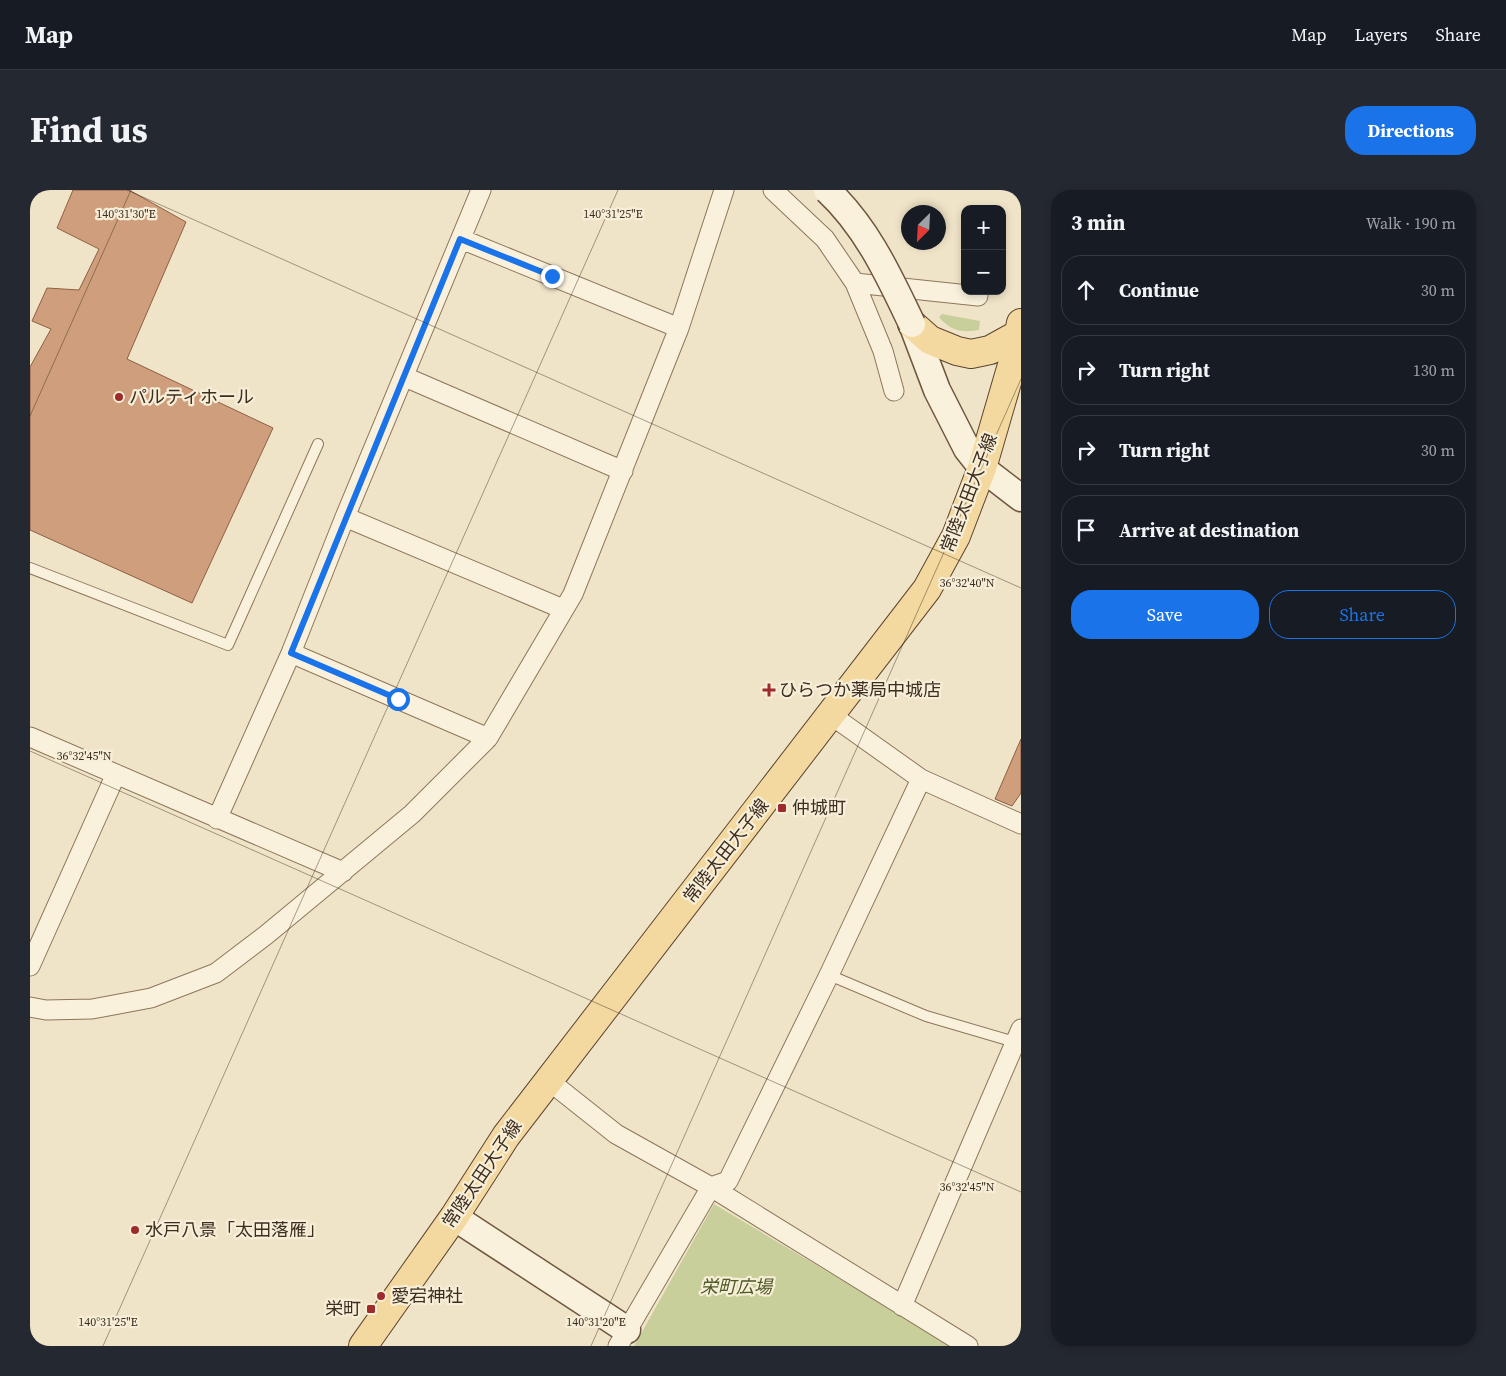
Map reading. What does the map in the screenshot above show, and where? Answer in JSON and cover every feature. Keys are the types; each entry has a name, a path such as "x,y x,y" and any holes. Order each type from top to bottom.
{"main road":[{"path":"912,324 930,340 957,351 971,354 990,350 1020,328"},
{"name":"常陸太田大子線","path":"363,1346 454,1217 506,1136 927,589 956,536 982,468 1010,372 1020,328"}],"street":[{"path":"217,819 291,653 345,517 405,377 481,190"},
{"path":"30,1007 46,1010 92,1009 151,998 216,973 266,935 412,814 488,738 573,594 679,328 724,190"},
{"path":"773,190 825,239 855,284 883,351 894,391"},
{"path":"827,190 848,213 872,245 892,280 912,324 937,390 967,449 982,468 1021,498"},
{"path":"460,239 679,328"},
{"path":"855,284 978,296"},
{"path":"405,377 623,471"},
{"path":"345,517 563,609"},
{"path":"291,653 488,738"},
{"path":"831,715 921,779 1021,824"},
{"path":"30,737 343,872"},
{"path":"30,966 116,774"},
{"path":"454,1217 622,1338 711,1187 728,1181 829,975 921,779"},
{"path":"902,1306 1019,1038"},
{"path":"548,1080 616,1134 711,1187 968,1346"}],"lane":[{"path":"30,568 228,645 318,444"},
{"path":"829,975 926,1016 1019,1038"}],"green space":[{"path":"942,314 980,321 979,330 962,331 952,328 939,317"},
{"name":"栄町広場","path":"714,1204 952,1346 634,1346"}],"building":[{"name":"パルティホール","path":"73,190 129,190 186,222 127,359 273,428 192,603 30,530 30,367 51,329 32,321 47,288 79,290 99,249 57,228"},
{"path":"1021,739 1021,793 1012,806 995,799"}],"place":[{"name":"パルティホール","path":"119,397"},
{"name":"ひらつか薬局中城店","path":"769,690"},
{"name":"仲城町","path":"782,808"},
{"name":"水戸八景「太田落雁」","path":"135,1230"},
{"name":"愛宕神社","path":"381,1296"},
{"name":"栄町","path":"371,1309"}],"route":[{"path":"398,699 291,653 460,239 552,276"}]}
